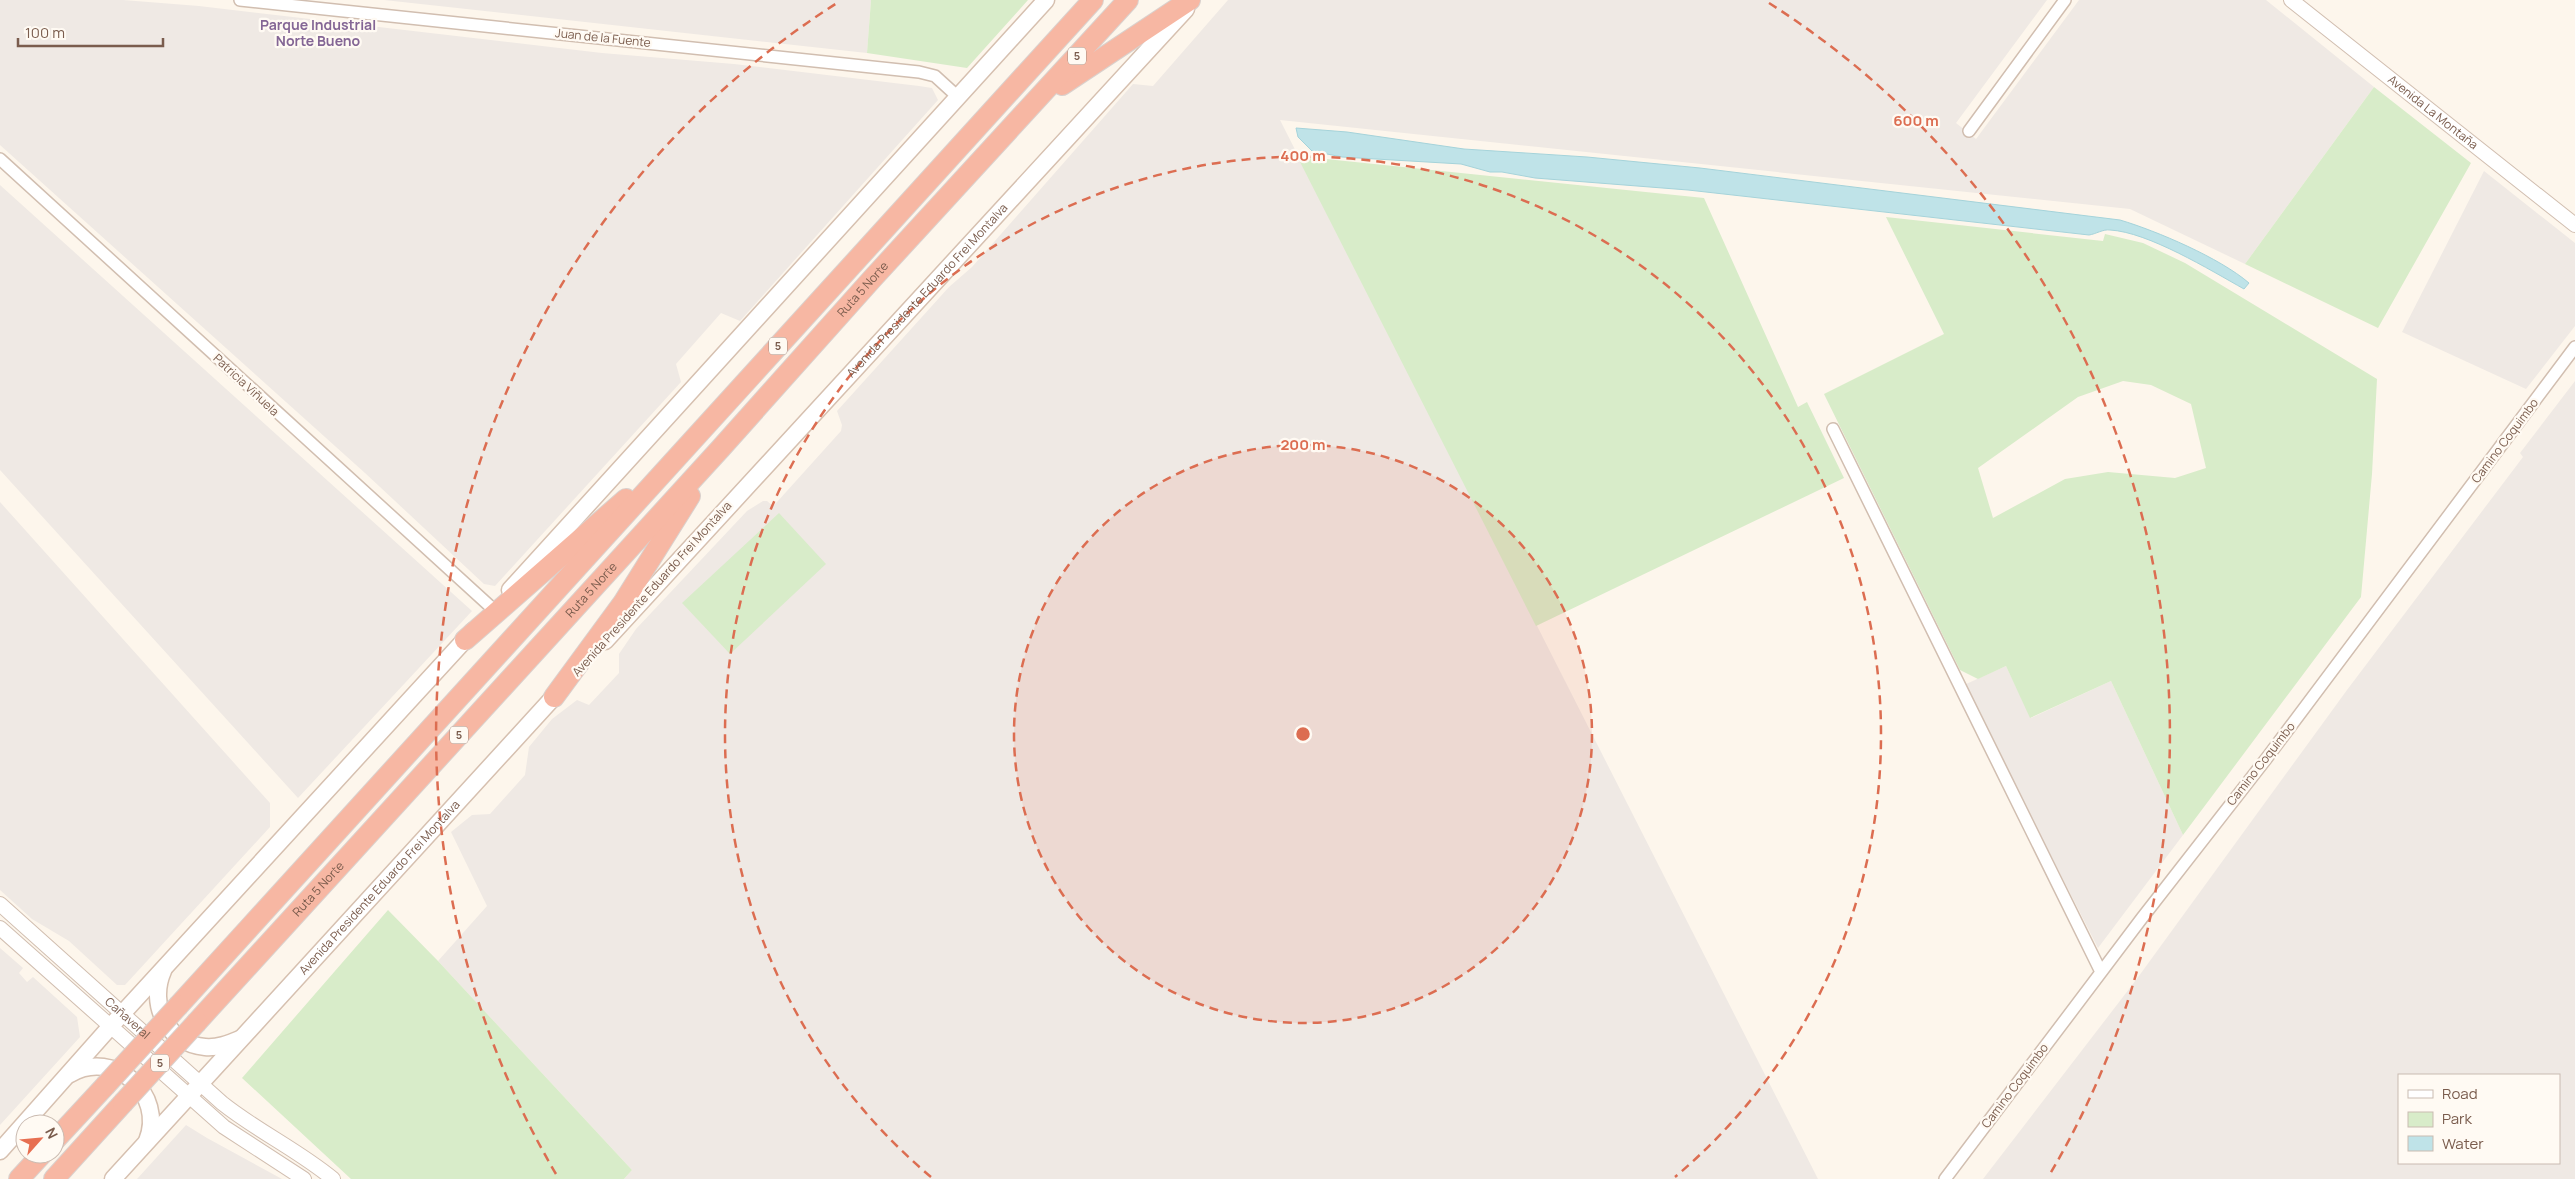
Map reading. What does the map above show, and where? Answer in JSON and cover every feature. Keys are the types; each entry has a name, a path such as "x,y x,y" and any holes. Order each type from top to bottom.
{"highway":[{"path":"1060,36 1080,0"},
{"name":"Ruta 5 Norte","path":"65,1129 684,451 871,241 1093,0"},
{"name":"Ruta 5 Norte","path":"54,1179 1128,0"},
{"path":"1026,112 1081,72 1140,35 1190,0"},
{"path":"554,697 623,603 721,448"},
{"path":"465,640 611,512 684,451"},
{"path":"20,1179 33,1164"}],"main road":[{"path":"0,1151 166,965 465,640 1046,0"},
{"name":"Avenida Presidente Eduardo Frei Montalva","path":"113,1179 795,431 1194,0"},
{"path":"166,965 159,980 158,1004 163,1019 172,1032 184,1041 207,1047 222,1046 242,1039"},
{"path":"69,1074 88,1066 105,1066 122,1072 135,1082 146,1096 151,1112 150,1129 146,1143"}],"street":[{"name":"Juan de la Fuente","path":"240,0 919,72 935,76 958,97"},
{"path":"1969,131 2065,0"},
{"name":"Avenida La Montaña","path":"2291,0 2575,225"},
{"name":"Patricia Viñuela","path":"0,160 493,609"},
{"name":"Camino Coquimbo","path":"1945,1179 2101,972 2266,759 2575,347"},
{"path":"1833,429 2101,972"},
{"name":"Cañaveral","path":"0,904 232,1111 308,1160 333,1179"},
{"name":"Cañaveral","path":"0,928 233,1134 304,1179"}],"shaded area":[{"path":"0,0 123,0 199,6 602,53 734,64 919,86 932,88 938,100 740,321 721,313 676,364 681,382 495,586 484,584 365,473 0,145"},
{"path":"384,0 871,0 867,53"},
{"path":"1228,0 2047,0 1956,123 1976,139 2079,0 2266,0 2374,87 2245,264 2130,209 1280,120 1818,1179 624,1179 632,1170 438,961 487,906 451,832 472,815 490,814 525,775 529,747 552,719 577,700 589,705 619,673 619,654 636,629 747,511 763,501 767,501 773,506 777,502 841,431 842,425 837,411 949,287 972,267 1133,84 1153,86"},
{"path":"2484,171 2575,243 2575,326 2526,389 2402,332"},
{"path":"0,185 472,611 298,798 0,470"},
{"path":"2575,381 2575,1179 1983,1179 2136,980 2347,690 2523,457 2520,453"},
{"path":"0,502 270,803 270,827 125,985 117,985 69,941 32,919 0,890"},
{"path":"2006,666 2031,718 2111,681 2183,835 2098,948 1964,685"},
{"path":"0,948 23,968 19,973 27,982 33,977 77,1017 80,1037 0,1125"},
{"path":"186,1125 207,1138 282,1179 137,1179"}],"green space":[{"path":"871,0 1028,0 967,68 867,53"},
{"path":"2374,87 2471,163 2378,328 2245,264"},
{"path":"1297,156 1704,198 1798,407 1807,402 1844,478 1536,626"},
{"path":"1886,217 2103,241 2105,234 2143,243 2185,263 2377,379 2372,474 2361,597 2183,835 2111,681 2030,718 2006,666 1978,679 1960,670 1824,394 1944,334","holes":["2123,381 2151,385 2191,404 2206,468 2175,478 2108,472 2065,479 1993,518 1978,468 2078,397"]},
{"path":"779,513 826,564 730,654 682,603"},
{"path":"388,910 438,961 632,1170 624,1179 351,1179 242,1078"}],"water":[{"path":"1296,128 1347,132 1464,149 1587,157 1700,168 2120,220 2188,246 2222,264 2249,283 2244,289 2178,253 2142,237 2125,232 2107,230 2089,235 1688,190 1535,178 1502,172 1490,172 1461,164 1342,157 1312,151 1298,137"}],"district":[{"name":"Parque Industrial Norte Bueno","path":"318,33"}]}
